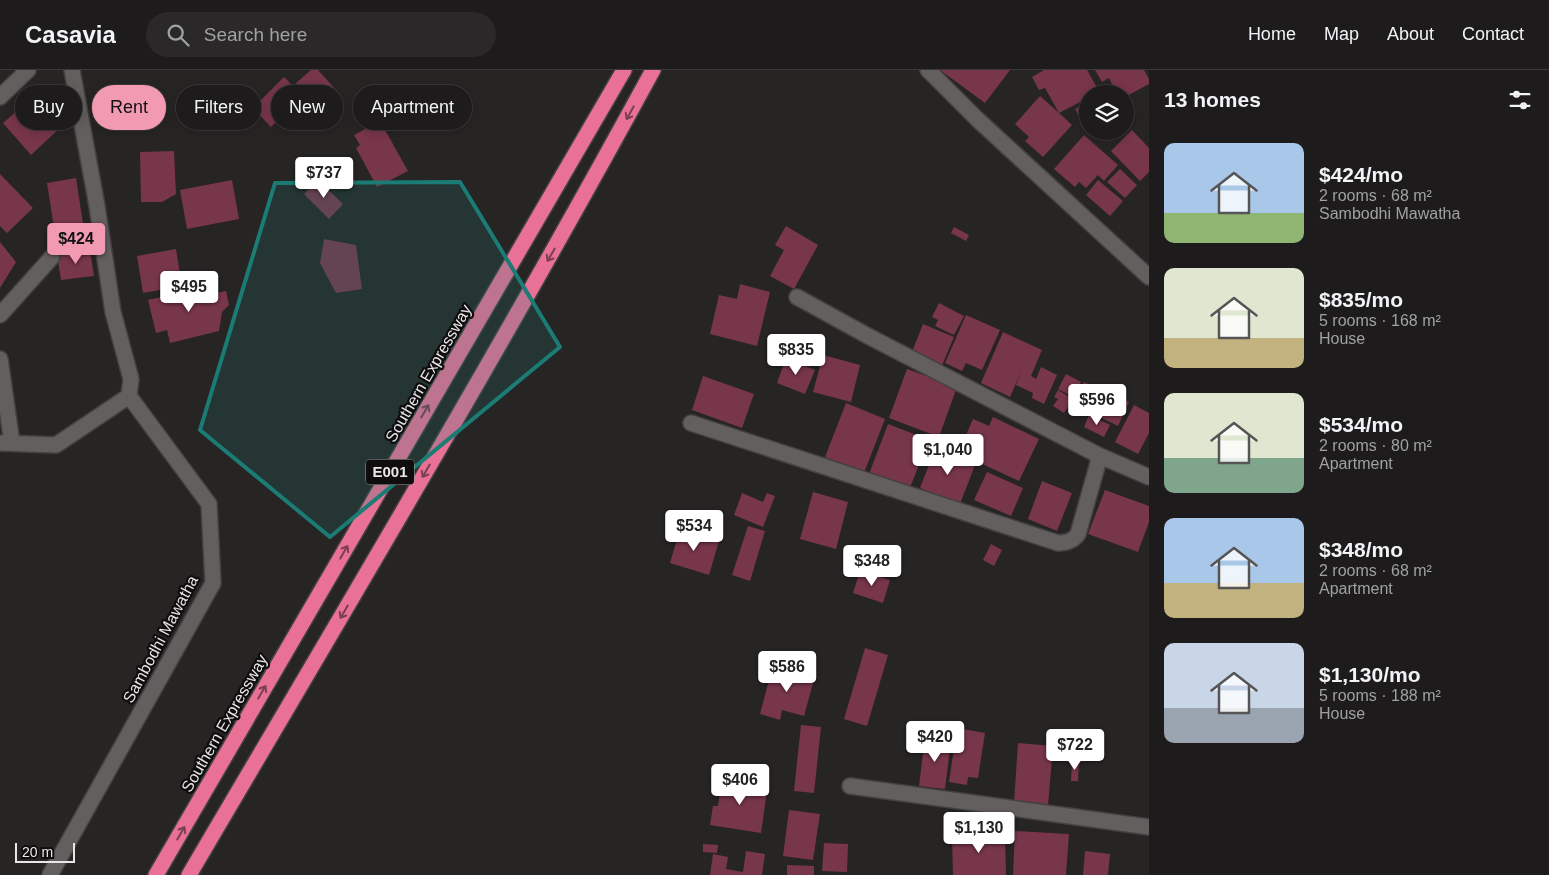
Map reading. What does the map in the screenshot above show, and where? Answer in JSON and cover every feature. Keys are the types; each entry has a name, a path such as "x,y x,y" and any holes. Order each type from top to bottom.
{"highway":[{"name":"Southern Expressway","path":"156,875 624,70"},
{"name":"E001","path":"189,875 508,330 654,70"}],"street":[{"path":"0,98 28,70"},
{"path":"0,359 6,443 56,445 129,396 131,379 113,312 97,206 72,70"},
{"path":"928,70 984,126 1149,277"},
{"path":"0,315 52,257"},
{"path":"797,297 890,348 1100,456 1149,477"},
{"name":"Sambodhi Mawatha","path":"50,875 213,582 208,504 129,396"},
{"path":"691,423 1058,543 1065,543 1074,539 1078,534 1100,456"},
{"path":"850,786 1149,828"}],"highlighted area":[{"path":"460,182 560,347 330,537 200,430 275,183"}],"building":[{"path":"311,70 318,70 332,85 298,85 296,83"},
{"path":"940,70 1010,70 985,103"},
{"path":"1044,70 1087,70 1096,85 1079,85 1079,103 1059,113 1045,88 1039,90 1032,77"},
{"path":"1095,70 1144,70 1149,79 1149,84 1134,92 1134,85 1112,85 1109,78 1102,82"},
{"path":"284,77 292,85 276,85"},
{"path":"271,90 271,127 261,116 261,100"},
{"path":"1040,96 1072,125 1043,157 1025,141 1029,137 1015,124"},
{"path":"1079,107 1079,116 1075,109"},
{"path":"15,113 15,130 58,130 31,155 3,123"},
{"path":"363,130 385,130 408,171 377,187 356,148 360,145 354,135"},
{"path":"1134,132 1149,148 1149,172 1140,181 1111,151 1122,140 1134,140"},
{"path":"1080,140 1090,140 1118,165 1104,181 1098,175 1086,188 1079,182 1075,187 1054,169"},
{"path":"174,151 176,194 162,202 141,202 140,152"},
{"path":"1120,169 1137,185 1125,198 1107,182"},
{"path":"0,174 33,208 7,233 0,226"},
{"path":"76,178 86,243 57,247 47,183"},
{"path":"232,180 239,219 187,229 180,190"},
{"path":"318,180 343,204 329,219 304,194"},
{"path":"1098,180 1123,201 1110,216 1086,195"},
{"path":"786,226 818,245 794,289 770,276 784,250 775,245"},
{"path":"954,227 969,235 966,241 951,233"},
{"path":"324,239 356,245 362,289 336,293 320,263"},
{"path":"0,242 16,262 0,288"},
{"path":"176,249 182,286 143,293 137,256"},
{"path":"90,250 94,276 61,280 57,254"},
{"path":"740,284 770,292 757,346 710,334 719,295 737,299"},
{"path":"214,285 216,293 226,291 229,305 222,312 219,331 170,343 167,330 156,333 148,300"},
{"path":"939,303 964,316 954,335 935,326 938,320 932,317"},
{"path":"966,315 1000,330 982,370 966,363 962,371 945,363"},
{"path":"923,324 954,337 940,370 910,357"},
{"path":"1003,332 1042,350 1031,376 1036,379 1041,367 1057,375 1044,404 1032,398 1033,393 1016,385 1021,372 1010,397 981,383"},
{"path":"823,355 860,365 851,402 813,392"},
{"path":"786,358 815,370 805,394 777,383"},
{"path":"907,369 957,387 939,437 889,418"},
{"path":"1066,374 1081,382 1073,397 1058,389"},
{"path":"703,376 754,394 742,428 692,410"},
{"path":"1084,382 1095,387 1087,403 1076,397"},
{"path":"1100,387 1129,402 1118,426 1088,411"},
{"path":"1058,390 1073,399 1064,413 1053,406 1058,399 1054,397"},
{"path":"846,403 885,419 864,473 825,457"},
{"path":"1134,405 1149,413 1149,433 1138,454 1115,442"},
{"path":"1089,415 1110,425 1104,437 1084,427"},
{"path":"993,417 1039,439 1019,481 980,463 984,454 962,444 973,419 989,426"},
{"path":"888,424 929,440 909,490 869,474"},
{"path":"935,449 975,465 960,504 920,488"},
{"path":"987,472 1023,488 1011,516 974,500"},
{"path":"1042,481 1072,493 1057,531 1028,519"},
{"path":"1105,490 1149,506 1149,522 1138,552 1088,534"},
{"path":"813,492 848,502 836,549 800,539"},
{"path":"742,493 763,502 767,493 775,496 763,527 734,515"},
{"path":"748,526 765,531 750,581 732,575"},
{"path":"680,529 719,541 709,575 670,563"},
{"path":"991,544 1002,550 994,566 983,560"},
{"path":"860,571 890,580 883,603 853,593"},
{"path":"865,648 888,655 867,726 844,719"},
{"path":"773,665 815,676 804,716 782,710 780,720 760,714"},
{"path":"801,725 821,727 814,793 794,791"},
{"path":"957,728 985,733 978,778 968,777 967,785 949,782"},
{"path":"925,737 951,740 945,789 919,786"},
{"path":"1018,743 1053,746 1048,806 1014,803"},
{"path":"1072,761 1079,762 1078,781 1071,781"},
{"path":"722,778 768,784 761,833 710,825 713,806 718,806"},
{"path":"789,810 820,814 813,860 783,856"},
{"path":"1015,831 1069,834 1066,875 1013,875"},
{"path":"1005,833 1006,875 953,875 952,834"},
{"path":"824,843 848,844 847,872 822,871"},
{"path":"703,844 718,845 717,853 703,852"},
{"path":"746,851 765,854 762,875 710,875 713,854 728,857 726,869 743,872"},
{"path":"1085,851 1110,854 1108,875 1083,875"},
{"path":"787,865 814,866 814,875 787,875"}]}
